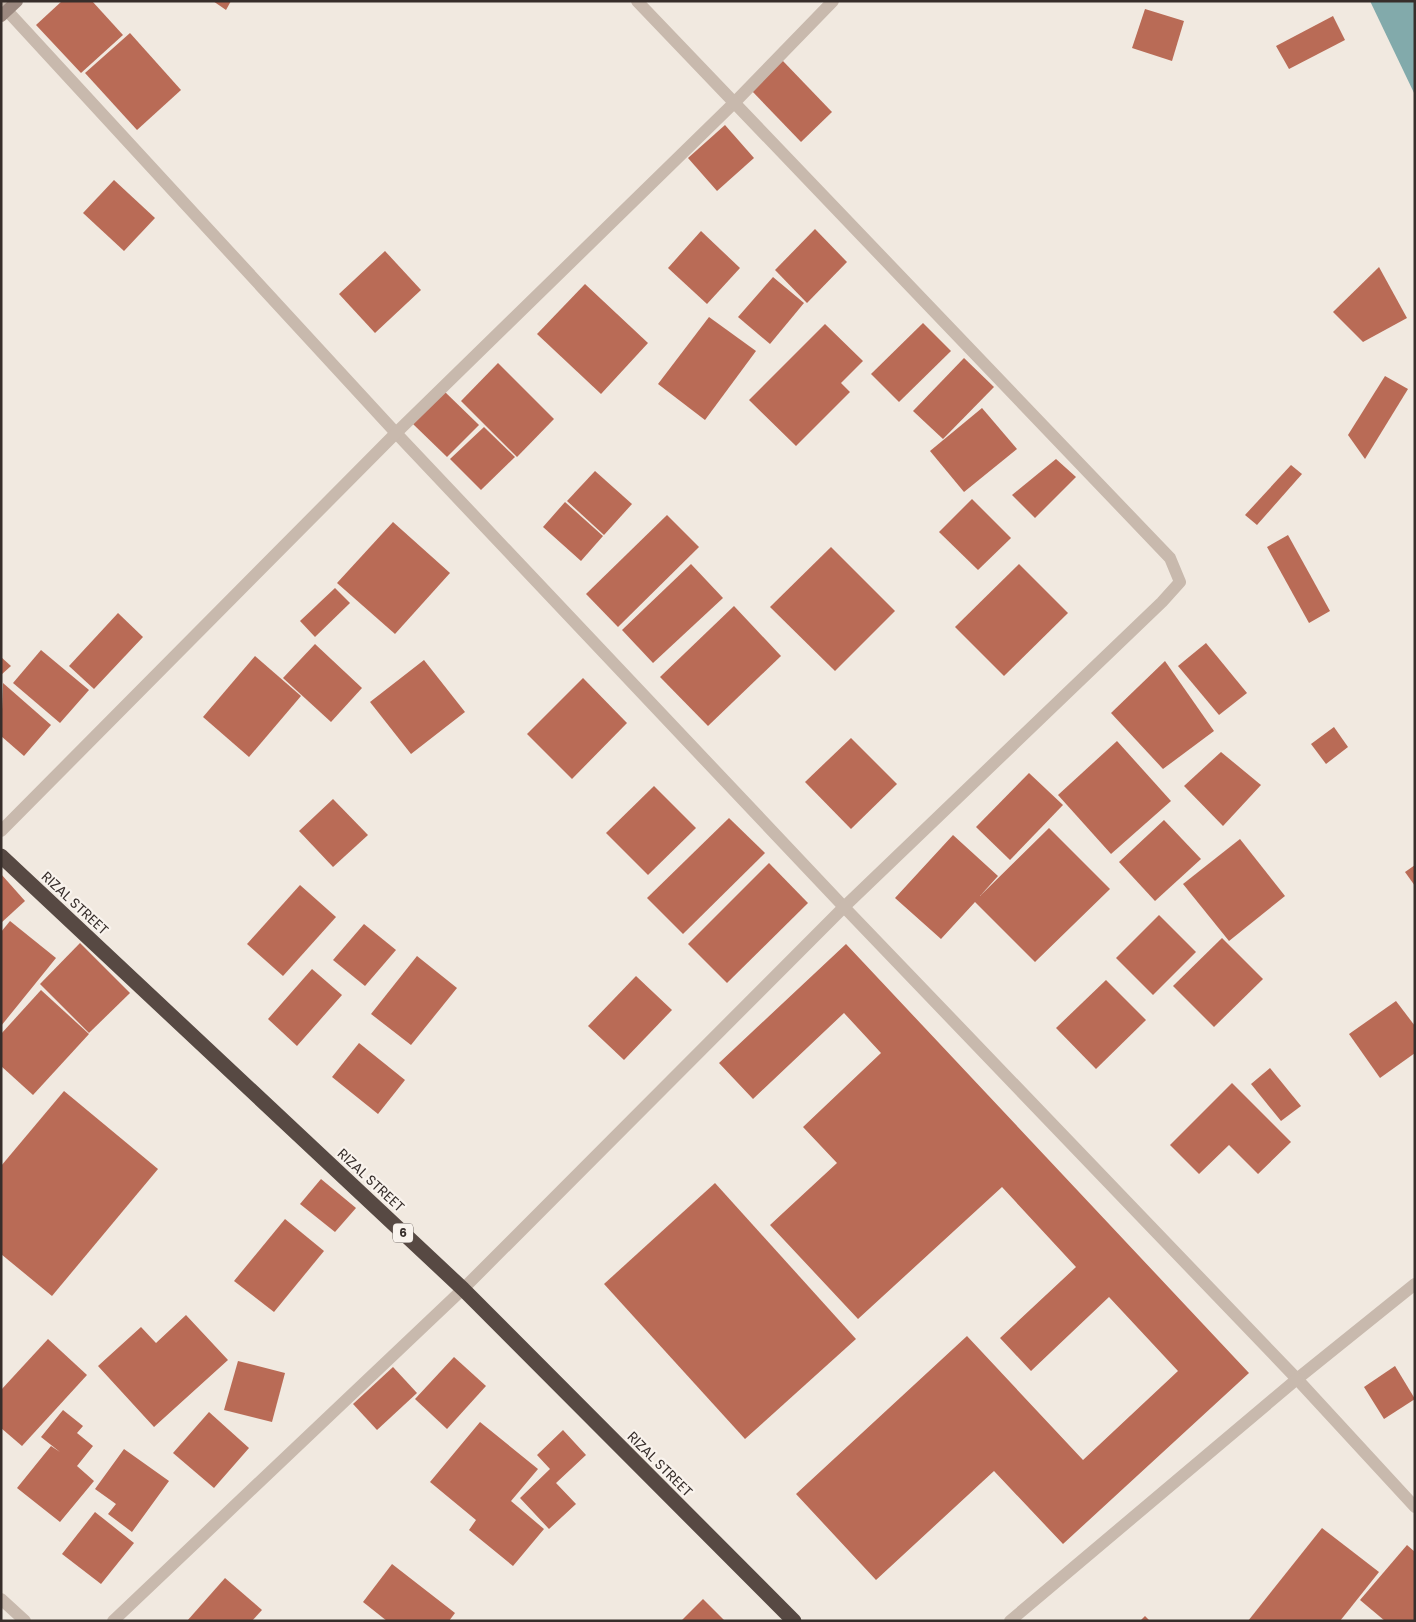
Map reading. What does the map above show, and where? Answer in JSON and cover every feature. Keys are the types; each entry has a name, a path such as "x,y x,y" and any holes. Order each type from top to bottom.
{"highway":[{"name":"RIZAL STREET","path":"1,856 463,1289 794,1621"}],"street":[{"path":"113,1621 463,1289 844,907 1155,609 1180,582 1170,558 637,1"},
{"path":"1,831 396,433 735,102 833,1"},
{"path":"7,8 396,433 844,907 1297,1379 1415,1507"},
{"path":"1010,1621 1297,1379 1415,1284"},
{"path":"1,1599 25,1621"}],"water":[{"path":"1370,1 1415,1 1415,95"}],"building":[{"path":"62,1 92,1 123,35 81,73 36,25"},
{"path":"213,1 231,1 226,10"},
{"path":"1145,9 1184,21 1172,61 1132,48"},
{"path":"1333,16 1345,40 1289,69 1276,46"},
{"path":"130,33 181,90 137,130 85,73"},
{"path":"782,60 832,112 801,142 751,90"},
{"path":"725,125 754,158 717,191 688,158"},
{"path":"114,180 155,218 124,251 83,213"},
{"path":"815,229 847,262 807,303 775,270"},
{"path":"701,231 740,268 707,304 668,268"},
{"path":"385,251 421,290 375,333 339,294"},
{"path":"1379,267 1407,318 1363,342 1333,312"},
{"path":"773,277 804,303 770,344 738,317"},
{"path":"585,284 648,343 601,394 537,334"},
{"path":"709,317 756,351 705,420 658,384"},
{"path":"923,323 951,351 899,402 871,374"},
{"path":"825,324 863,361 841,383 850,392 796,446 749,400"},
{"path":"964,358 994,387 943,439 913,411"},
{"path":"498,363 554,419 517,457 461,401"},
{"path":"1385,376 1408,389 1365,459 1348,435"},
{"path":"444,391 479,425 447,457 413,424"},
{"path":"982,408 1017,449 964,492 930,451"},
{"path":"484,427 515,457 481,490 450,459"},
{"path":"1056,459 1076,477 1035,518 1012,495"},
{"path":"1291,465 1302,474 1257,525 1245,515"},
{"path":"595,471 632,504 604,535 567,501"},
{"path":"972,499 1011,538 978,570 939,532"},
{"path":"565,502 603,536 581,561 543,527"},
{"path":"667,515 699,547 618,627 586,594"},
{"path":"393,522 450,573 395,634 337,583"},
{"path":"1288,535 1330,611 1309,623 1267,547"},
{"path":"831,547 895,611 835,671 770,607"},
{"path":"691,564 723,598 653,663 622,630"},
{"path":"1019,564 1068,613 1004,676 955,627"},
{"path":"335,588 350,603 315,637 300,621"},
{"path":"734,606 781,656 708,726 660,677"},
{"path":"118,613 143,637 94,689 69,666"},
{"path":"1206,643 1247,693 1219,715 1178,666"},
{"path":"315,644 362,688 331,722 283,678"},
{"path":"41,650 89,690 60,723 13,683"},
{"path":"255,656 301,696 249,757 203,717"},
{"path":"1,657 11,666 1,675"},
{"path":"424,660 465,712 411,754 370,702"},
{"path":"1165,661 1214,731 1163,769 1111,713"},
{"path":"583,678 627,723 572,779 527,734"},
{"path":"3,683 51,725 24,756 1,736"},
{"path":"1334,727 1348,747 1326,764 1311,744"},
{"path":"851,738 897,784 851,829 805,782"},
{"path":"1117,741 1171,801 1111,854 1058,795"},
{"path":"1221,752 1261,785 1223,826 1184,786"},
{"path":"1029,773 1063,805 1010,860 976,827"},
{"path":"654,786 696,828 648,875 606,833"},
{"path":"333,799 368,835 333,867 299,831"},
{"path":"729,818 765,853 683,934 647,898"},
{"path":"1164,820 1201,859 1155,901 1119,862"},
{"path":"1049,828 1110,889 1035,962 975,902 941,939 895,898 953,835 998,876 980,896"},
{"path":"1240,839 1285,896 1229,941 1183,884"},
{"path":"769,863 808,903 727,983 688,944"},
{"path":"1415,865 1415,886 1405,872"},
{"path":"1,874 25,901 1,923"},
{"path":"300,885 336,917 283,976 247,944"},
{"path":"1159,915 1196,952 1153,995 1116,958"},
{"path":"10,921 56,958 1,1026 1,932"},
{"path":"364,924 396,950 365,986 333,960"},
{"path":"1222,938 1263,979 1214,1027 1173,986"},
{"path":"80,943 130,993 89,1033 40,984"},
{"path":"846,944 1249,1373 1063,1544 994,1471 876,1580 796,1494 967,1336 1083,1460 1178,1371 1109,1297 1031,1371 1000,1338 1076,1267 1002,1187 858,1319 770,1225 837,1163 803,1127 881,1053 844,1013 753,1099 719,1063"},
{"path":"417,956 457,988 411,1045 371,1014"},
{"path":"312,969 342,995 297,1046 268,1019"},
{"path":"636,976 672,1010 624,1060 588,1026"},
{"path":"1106,980 1146,1020 1096,1069 1056,1028"},
{"path":"41,990 89,1034 33,1095 1,1066 1,1034"},
{"path":"1396,1001 1415,1026 1415,1053 1380,1078 1349,1034"},
{"path":"359,1043 405,1080 378,1114 332,1077"},
{"path":"1270,1068 1301,1106 1281,1121 1251,1084"},
{"path":"1232,1083 1291,1142 1258,1174 1229,1145 1199,1174 1170,1145"},
{"path":"64,1091 158,1169 52,1296 1,1254 1,1166"},
{"path":"321,1179 356,1208 335,1232 300,1204"},
{"path":"715,1183 856,1339 745,1439 604,1284"},
{"path":"285,1219 324,1251 274,1312 234,1281"},
{"path":"186,1315 228,1360 154,1427 98,1366 141,1327 156,1343"},
{"path":"48,1339 87,1375 22,1446 1,1428 1,1390"},
{"path":"454,1357 486,1386 447,1429 415,1399"},
{"path":"238,1361 285,1373 272,1422 224,1410"},
{"path":"1395,1366 1415,1399 1384,1419 1364,1387"},
{"path":"393,1367 417,1393 377,1430 353,1404"},
{"path":"63,1410 83,1426 77,1433 93,1446 77,1466 94,1481 60,1522 17,1488 51,1446 60,1452 41,1437"},
{"path":"209,1412 249,1448 214,1488 173,1453"},
{"path":"480,1422 538,1469 511,1501 544,1529 513,1566 469,1530 476,1520 430,1482"},
{"path":"563,1430 586,1455 556,1483 576,1504 549,1529 520,1498 550,1469 537,1455"},
{"path":"124,1449 169,1481 132,1532 108,1514 116,1504 95,1489"},
{"path":"95,1512 134,1543 101,1584 62,1554"},
{"path":"1322,1528 1379,1572 1340,1621 1248,1621"},
{"path":"1407,1545 1415,1552 1415,1621 1385,1621 1360,1600"},
{"path":"392,1564 455,1613 449,1621 387,1621 363,1602"},
{"path":"225,1578 262,1610 252,1621 187,1621"},
{"path":"703,1599 725,1621 681,1621"},
{"path":"1145,1616 1150,1621 1140,1621"}]}
